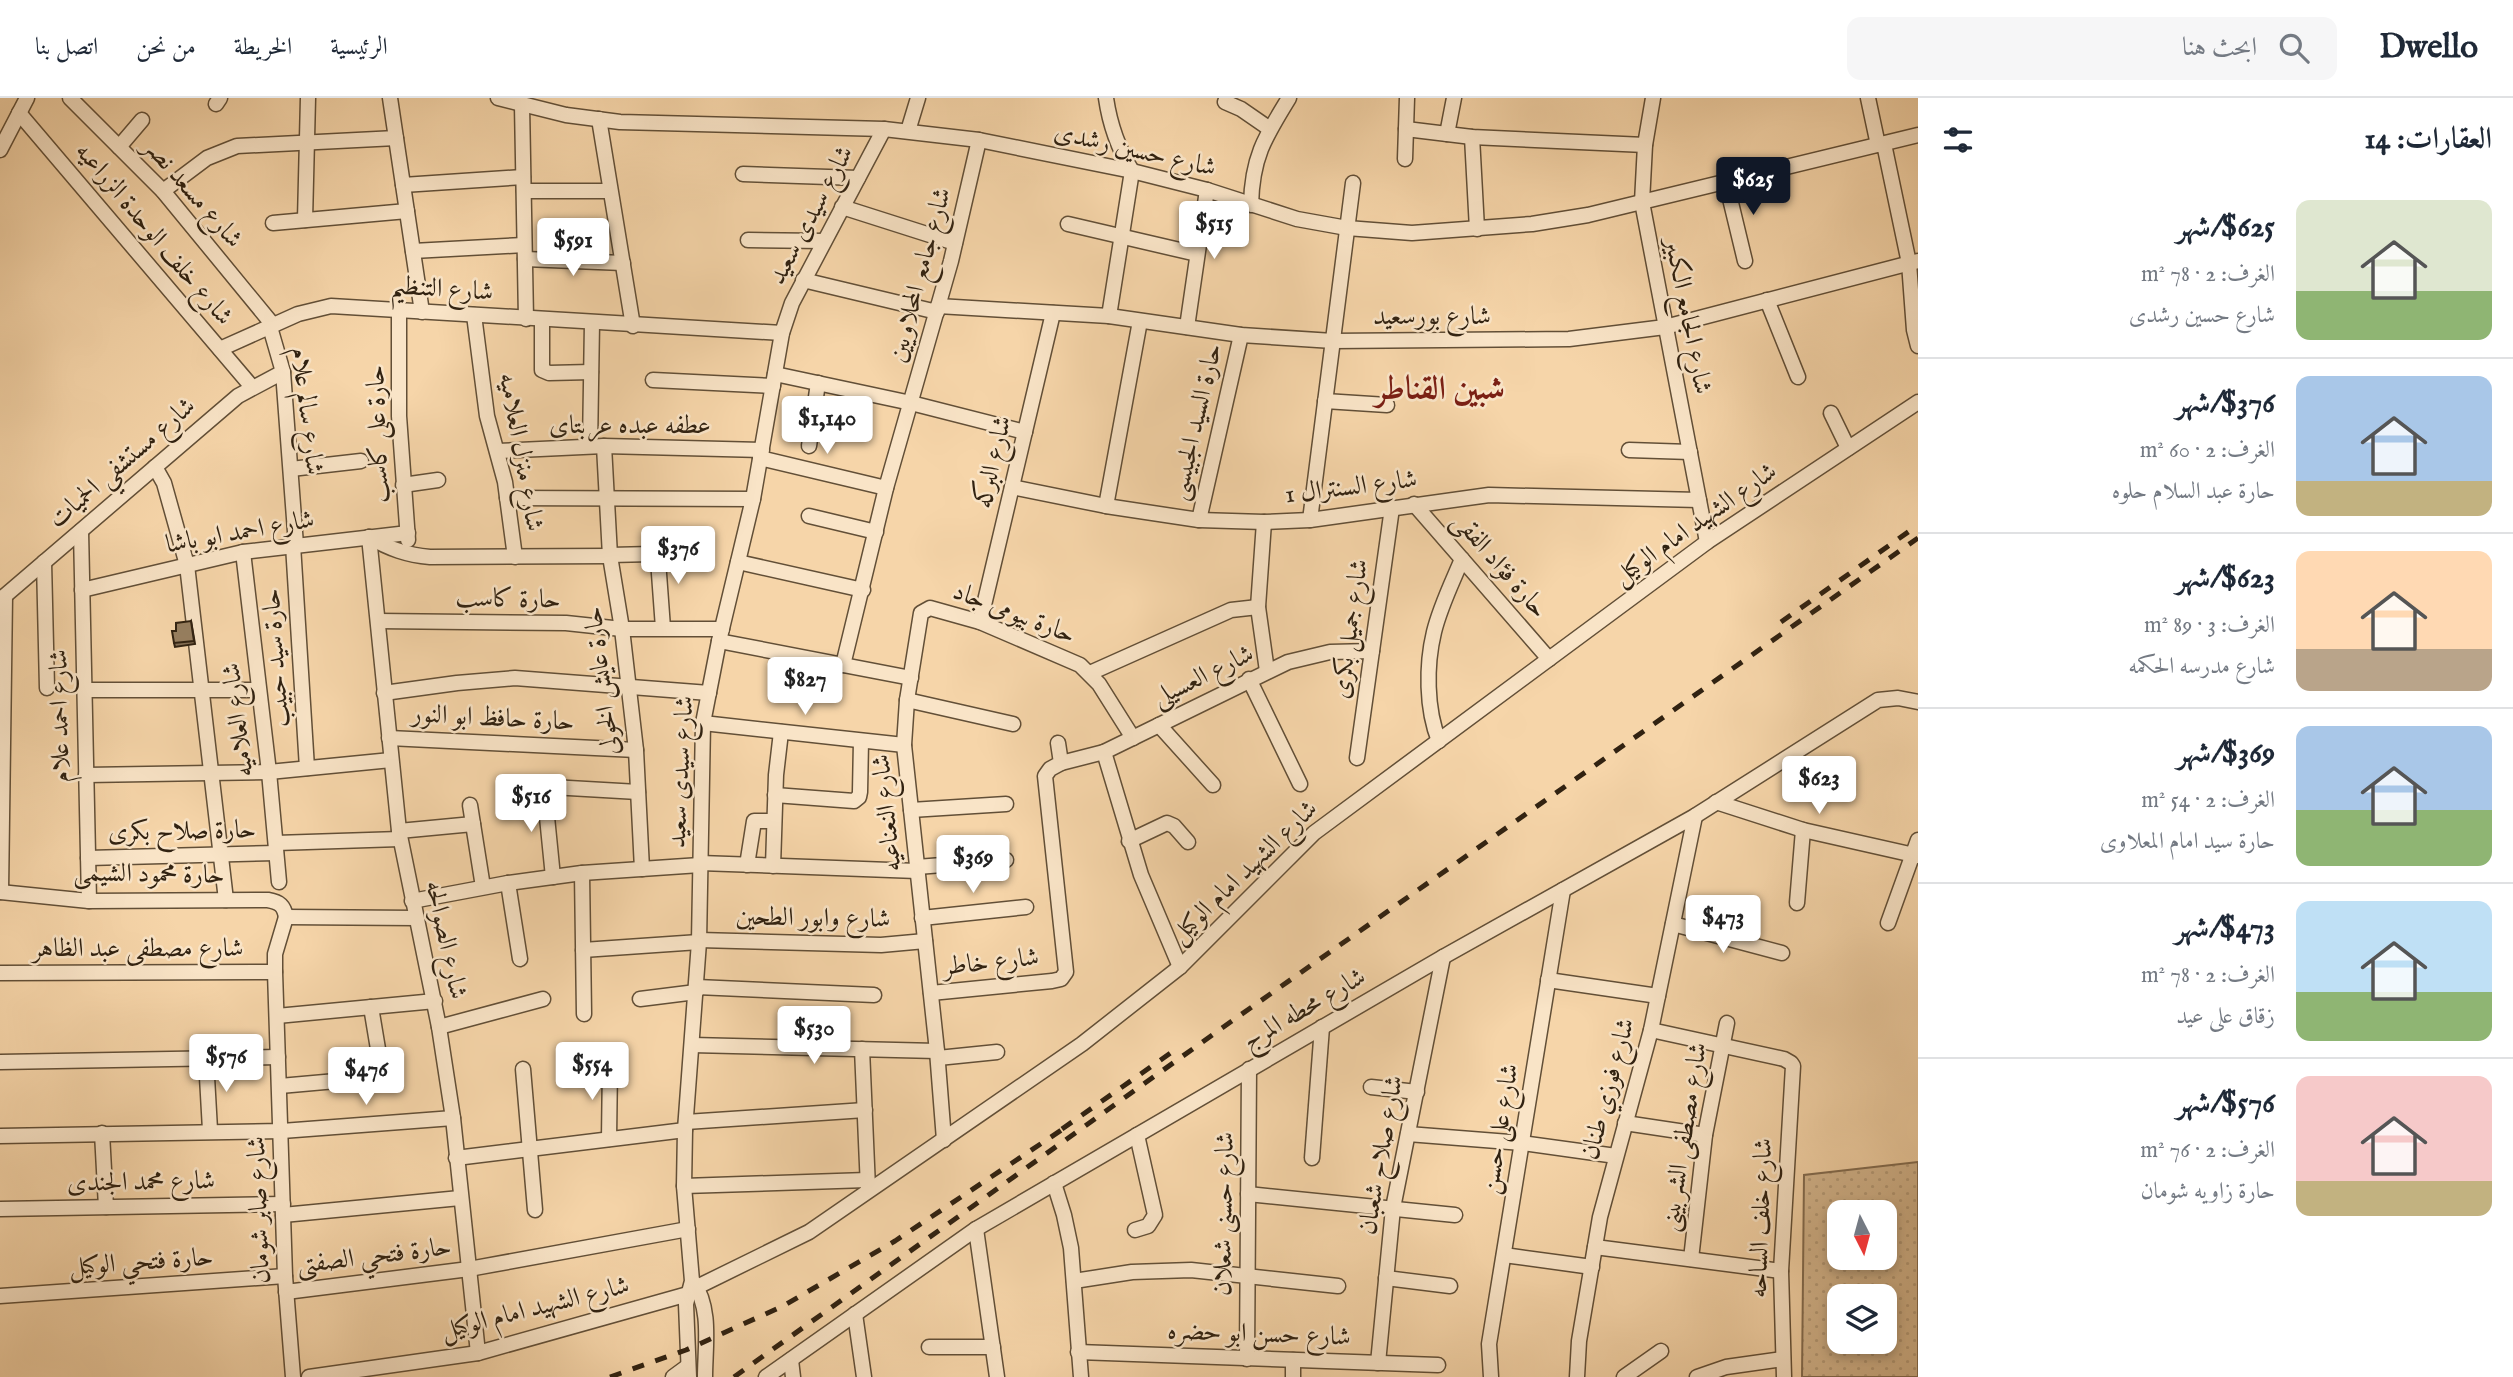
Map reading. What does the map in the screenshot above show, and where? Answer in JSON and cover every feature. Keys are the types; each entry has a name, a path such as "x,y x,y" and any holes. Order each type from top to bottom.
{"street":[{"path":"2,143 27,98"},
{"name":"شارع مسعد نصر","path":"70,98 163,191 272,326"},
{"path":"305,220 308,98"},
{"path":"390,98 422,312"},
{"name":"شارع حسين رشدى","path":"500,98 566,115 599,119 647,123 884,129 979,140 1207,190 1297,219 1347,228 1412,233 1532,224 1588,215 1918,135"},
{"path":"908,131 918,98"},
{"path":"1106,98 1119,150 1132,172 1109,316"},
{"path":"1251,205 1251,178 1258,152 1289,98"},
{"path":"1405,159 1407,98"},
{"path":"1447,134 1454,98"},
{"name":"شارع الجامع الكبير","path":"1653,98 1642,202 1707,542"},
{"path":"1868,98 1914,262 1914,330 1918,346"},
{"path":"1225,102 1241,109 1270,129"},
{"path":"522,104 526,318"},
{"name":"شارع خلف الوحدة الزراعيه","path":"19,113 252,387"},
{"path":"599,119 633,326"},
{"path":"119,147 142,120"},
{"name":"شارع سيدى سعيد","path":"692,1287 684,1186 685,1126 697,990 703,723 753,499 782,333 803,281 884,129"},
{"path":"1406,129 1472,137 1646,145"},
{"path":"1472,137 1477,229"},
{"path":"163,191 206,158 221,150 253,144 396,138"},
{"name":"شارع جامع المحلاويين","path":"843,665 887,488 938,309 979,140"},
{"path":"743,174 858,178"},
{"path":"1726,182 1745,261"},
{"path":"1310,520 1353,183"},
{"path":"403,185 524,184 610,191"},
{"path":"1187,327 1207,190"},
{"path":"842,207 955,243"},
{"path":"273,223 407,211"},
{"path":"1068,224 1197,254"},
{"path":"748,240 824,241"},
{"path":"413,251 525,252 622,262"},
{"name":"شارع بورسعيد","path":"803,281 938,309 1109,316 1241,334 1333,341 1569,339 1665,327 1914,262"},
{"path":"1767,300 1798,377"},
{"name":"شارع التنظيم","path":"220,348 314,309 331,306 782,333"},
{"name":"حارة على كاسب","path":"400,311 399,416 410,555"},
{"name":"شارع البركه","path":"980,622 1053,313"},
{"name":"شارع منزل العلاميه","path":"474,315 487,416 498,451 515,557"},
{"path":"542,320 542,370 549,373 591,372"},
{"path":"1106,506 1140,321"},
{"name":"حارة عايش الخولى","path":"592,323 591,372 597,446 607,497 610,555 622,629 636,750 642,869"},
{"name":"شارع سالم علام","path":"272,326 283,372 295,545"},
{"name":"حارة السيد الجبيسى","path":"1199,520 1241,334"},
{"name":"شارع مستشفي الحميات","path":"2,598 238,396 283,372"},
{"path":"653,380 774,380 818,383 1025,432"},
{"path":"809,446 818,383"},
{"path":"1325,401 1387,405"},
{"name":"شارع الشهيد امام الوكيل","path":"309,1377 478,1353 692,1287 809,1232 868,1187 944,1140 1116,1020 1180,967 1314,833 1707,542 1918,402"},
{"path":"1830,413 1848,448"},
{"name":"عطفه عبده عربتاى","path":"498,451 597,446 761,454 887,488"},
{"path":"1629,450 1689,452"},
{"path":"291,469 361,461"},
{"path":"155,467 164,483 187,565 226,900"},
{"path":"403,485 438,480"},
{"name":"شارع السنترال 1","path":"1012,487 1106,506 1199,520 1264,522 1310,520 1489,495 1699,500"},
{"path":"507,498 753,499"},
{"name":"حارة فؤاد الفقى","path":"1414,504 1549,659"},
{"name":"شارع جميل بكرى","path":"1357,758 1392,508"},
{"path":"809,516 876,532"},
{"path":"1264,522 1258,607 1267,671"},
{"name":"شارع احمد علام","path":"80,531 89,901"},
{"name":"شارع احمد ابو باشا","path":"82,590 243,552 408,533"},
{"path":"369,537 388,548 410,555 656,556 663,628"},
{"name":"شارع الصوالحه","path":"369,537 399,835 435,1001 453,1118 478,1353"},
{"name":"حارة سيد حبيب","path":"295,545 307,768"},
{"name":"شارع العلاميه","path":"243,552 270,772 279,882"},
{"path":"1439,741 1430,714 1431,644 1439,615 1462,559"},
{"path":"44,562 47,688"},
{"path":"738,562 863,590"},
{"path":"1,892 2,598"},
{"path":"1090,673 1231,610 1258,607"},
{"name":"حارة بيومى جاد","path":"925,609 930,608 980,622 1069,659 1090,673 1133,738"},
{"name":"شارع النعناعيه","path":"925,609 919,618 904,745 944,1140"},
{"name":"حارة كاسب","path":"378,621 566,623 622,629 663,628 721,635 843,665 911,678"},
{"name":"شارع العسيلى","path":"1060,762 1104,752 1288,662 1329,652 1372,651"},
{"path":"384,693 515,678 709,693"},
{"path":"1249,679 1300,784"},
{"path":"84,690 258,690"},
{"name":"شارع محطه المرج","path":"766,1377 976,1229 1443,957 1695,816 1878,700 1898,698 1918,702"},
{"path":"908,700 1013,724"},
{"path":"703,723 904,745"},
{"path":"1159,724 1213,785"},
{"path":"773,866 775,795 781,732"},
{"name":"حارة حافظ ابو النور","path":"389,738 636,750"},
{"path":"775,795 854,801 860,792 861,740"},
{"path":"1058,743 1060,762"},
{"path":"1104,752 1129,841 1154,910 1180,967"},
{"path":"86,775 270,772 391,760"},
{"name":"شارع خاطر","path":"930,993 1052,981 1061,979 1066,972 1045,776 1060,762"},
{"path":"517,785 638,792"},
{"path":"544,787 553,877"},
{"path":"1716,802 1803,830 1915,856"},
{"path":"911,810 1006,804"},
{"path":"470,805 483,887"},
{"name":"شارع فوزي طنان","path":"1577,1377 1579,1341 1595,1247 1616,1156 1651,1030 1695,816"},
{"path":"747,865 754,821 774,821"},
{"path":"1129,841 1167,823 1174,826 1188,842"},
{"name":"حارة صلاح بكرى","path":"88,858 221,854 399,835 473,824"},
{"path":"1797,903 1803,830"},
{"path":"1888,923 1915,856 1918,840"},
{"path":"412,901 483,887 582,873 700,864 917,869 1006,860"},
{"path":"582,873 584,1014"},
{"path":"508,883 520,959"},
{"name":"شارع على حسن","path":"1491,1377 1489,1345 1563,890"},
{"name":"حارة محمود الشيمى","path":"1,892 89,901 278,902 284,908 286,917"},
{"path":"922,918 1026,907"},
{"path":"286,917 416,918"},
{"name":"شارع صابر شومان","path":"286,917 275,954 275,972 285,1276 293,1377"},
{"path":"1673,923 1782,953"},
{"name":"شارع وابور الطحين","path":"583,950 699,941 881,945 925,941"},
{"name":"شارع صلاح شعبان","path":"1378,1363 1393,1208 1443,957"},
{"name":"شارع مصطفى عبد الظاهر","path":"0,973 275,972"},
{"path":"1548,980 1658,996"},
{"path":"640,999 697,990 874,995"},
{"path":"439,1027 544,999"},
{"path":"277,1016 435,1001"},
{"path":"372,1007 382,1073"},
{"name":"شارع مصطفى الشربينى","path":"1691,1259 1704,1135 1727,1023"},
{"path":"1312,1158 1322,1027"},
{"path":"1651,1030 1722,1045"},
{"path":"692,1045 862,1049 937,1054 998,1052"},
{"name":"شارع خلف الساحه","path":"1722,1045 1791,1062 1793,1071 1782,1271 1784,1377"},
{"path":"684,1186 868,1187 862,1049"},
{"path":"0,1062 278,1057"},
{"path":"206,1059 211,1130"},
{"path":"609,1139 610,1065"},
{"path":"523,1069 535,1210"},
{"name":"شارع حسنى شعلان","path":"1247,1359 1250,1069"},
{"path":"279,1086 336,1081"},
{"path":"1371,1087 1417,1092"},
{"path":"456,1158 609,1139 685,1126 865,1110"},
{"path":"0,1136 211,1130 282,1131 453,1118"},
{"path":"1625,1123 1704,1135"},
{"path":"102,1133 106,1207"},
{"path":"1408,1134 1522,1143 1616,1156"},
{"path":"1135,1230 1148,1226 1155,1215 1137,1135"},
{"path":"1054,1183 1066,1226 1074,1281 1081,1377"},
{"path":"1248,1194 1455,1214"},
{"name":"شارع محمد الجندى","path":"0,1209 283,1209 460,1198"},
{"name":"حارة فتحي الصفتى","path":"286,1292 468,1269 688,1229"},
{"path":"976,1229 997,1377"},
{"path":"1595,1247 1782,1271"},
{"path":"1504,1255 1592,1267"},
{"path":"1074,1281 1144,1271 1191,1270 1338,1286"},
{"name":"حارة فتحي الوكيل","path":"0,1296 285,1276"},
{"path":"1387,1278 1450,1286"},
{"path":"673,1377 689,1372 686,1350 692,1287"},
{"path":"692,1287 705,1311 705,1377"},
{"path":"855,1314 864,1377"},
{"path":"929,1347 993,1347"},
{"path":"1632,1375 1661,1351"},
{"name":"شارع حسن ابو حضره","path":"1078,1352 1438,1365"},
{"path":"1697,1377 1726,1367 1783,1359"},
{"path":"791,1360 793,1377"},
{"path":"1293,1360 1293,1377"}],"shaded area":[{"path":"1918,1162 1918,1377 1802,1377 1804,1175"}],"building":[{"path":"191,621 194,641 174,643 172,631 176,631 176,623"}],"railway":[{"path":"1781,622 1918,525"},
{"path":"734,1377 1222,1028 1918,538"},
{"path":"1062,1129 1172,1052"},
{"path":"610,1377 686,1350 783,1306 895,1241 1069,1125"}],"district":[{"name":"شبين القناطر","path":"1440,390"}]}
